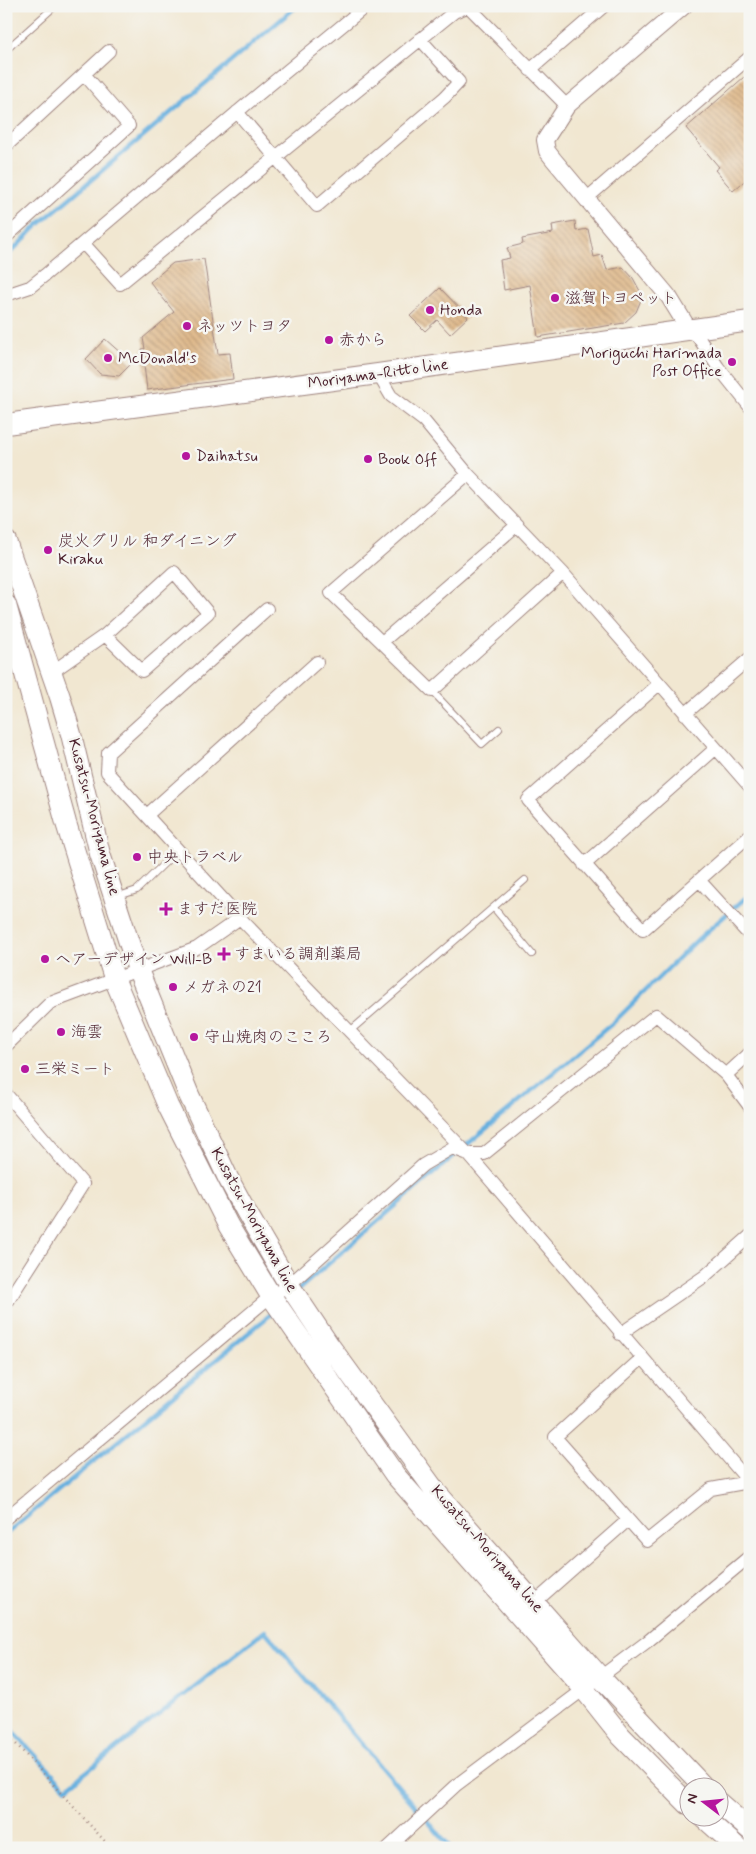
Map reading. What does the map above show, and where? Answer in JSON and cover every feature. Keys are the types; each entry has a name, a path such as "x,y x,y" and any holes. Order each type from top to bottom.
{"main road":[{"name":"Moriyama-Ritto line","path":"6,424 378,374 688,328 750,321"},
{"name":"Kusatsu-Moriyama line","path":"6,541 72,734 100,854 138,970 189,1095 228,1178 289,1285 328,1345 436,1492 600,1677 694,1776"},
{"name":"Kusatsu-Moriyama line","path":"6,605 66,823 114,978 168,1106 207,1188 271,1296 395,1475 583,1688 621,1736 678,1794"},
{"path":"728,1811 750,1830"},
{"path":"713,1826 738,1848"}],"street":[{"path":"6,296 30,287 366,6"},
{"path":"530,70 604,6"},
{"path":"684,6 567,106 545,140 547,151 669,297 688,328 698,337 718,367 750,407"},
{"path":"83,243 120,284 454,12 469,7 567,106"},
{"path":"237,112 317,206 445,97 459,82 420,39"},
{"path":"6,146 109,51"},
{"path":"586,199 750,57"},
{"path":"6,237 129,126 84,74"},
{"path":"378,374 391,396 424,421 468,474 563,573 750,788"},
{"path":"468,474 331,593 432,691 563,573"},
{"path":"382,642 517,525"},
{"path":"52,672 105,635 174,572 208,612 142,671 105,635"},
{"path":"267,608 108,753 107,772 240,918 468,1154 641,1359 749,1483"},
{"path":"684,714 750,658"},
{"path":"147,815 317,662"},
{"path":"659,684 528,800 643,930 750,835"},
{"path":"584,865 715,749"},
{"path":"698,880 750,936"},
{"path":"8,1040 50,1003 197,948 240,918"},
{"path":"6,1518 271,1296 289,1285 423,1166 452,1148 468,1154 484,1154 656,1015 726,1075 750,1107"},
{"path":"726,1075 750,1054"},
{"path":"6,1094 83,1184 6,1304"},
{"path":"620,1334 706,1276 750,1236"},
{"path":"641,1359 554,1437 647,1542 711,1489 749,1483"},
{"path":"534,1603 628,1520"},
{"path":"388,1848 455,1786 648,1641 750,1556"}],"lane":[{"path":"6,50 55,6"},
{"path":"432,691 482,744 499,729"},
{"path":"114,898 137,890 178,850"},
{"path":"350,1031 524,880"},
{"path":"494,908 532,954"}],"path":[{"path":"6,1733 111,1848"}],"building":[{"path":"744,77 750,83 750,176 733,191 715,170 719,167 686,128"},
{"path":"575,221 576,231 588,229 594,257 602,255 607,270 623,267 633,278 640,291 641,300 636,312 624,323 538,337 530,285 504,290 500,260 510,258 507,248 523,244 522,239 553,233 552,225"},
{"path":"204,259 218,354 230,353 233,379 147,390 142,349 145,349 143,338 174,312 150,282 173,263"},
{"path":"440,288 468,317 450,334 437,320 425,331 410,316"},
{"path":"105,339 132,363 119,376 100,374 86,359"}],"waterway":[{"path":"6,257 39,224 297,6"},
{"path":"463,1148 614,1022 697,940 750,894"},
{"path":"298,1290 457,1153"},
{"path":"6,1534 276,1310"},
{"path":"6,1724 66,1788 265,1631 451,1848"}],"place":[{"name":"滋賀トヨペット","path":"555,298"},
{"name":"Honda","path":"430,310"},
{"name":"ネッツトヨタ","path":"187,326"},
{"name":"赤から","path":"329,340"},
{"name":"McDonald's","path":"108,358"},
{"name":"Moriguchi Harimada Post Office","path":"732,362"},
{"name":"Daihatsu","path":"186,456"},
{"name":"Book Off","path":"368,459"},
{"name":"炭火グリル 和ダイニング Kiraku","path":"48,550"},
{"name":"中央トラベル","path":"137,857"},
{"name":"ますだ医院","path":"166,909"},
{"name":"すまいる調剤薬局","path":"224,954"},
{"name":"ヘアーデザイン Will-B","path":"45,959"},
{"name":"メガネの21","path":"173,987"},
{"name":"海雲","path":"61,1032"},
{"name":"守山焼肉のこころ","path":"194,1037"},
{"name":"三栄ミート","path":"25,1069"}]}
